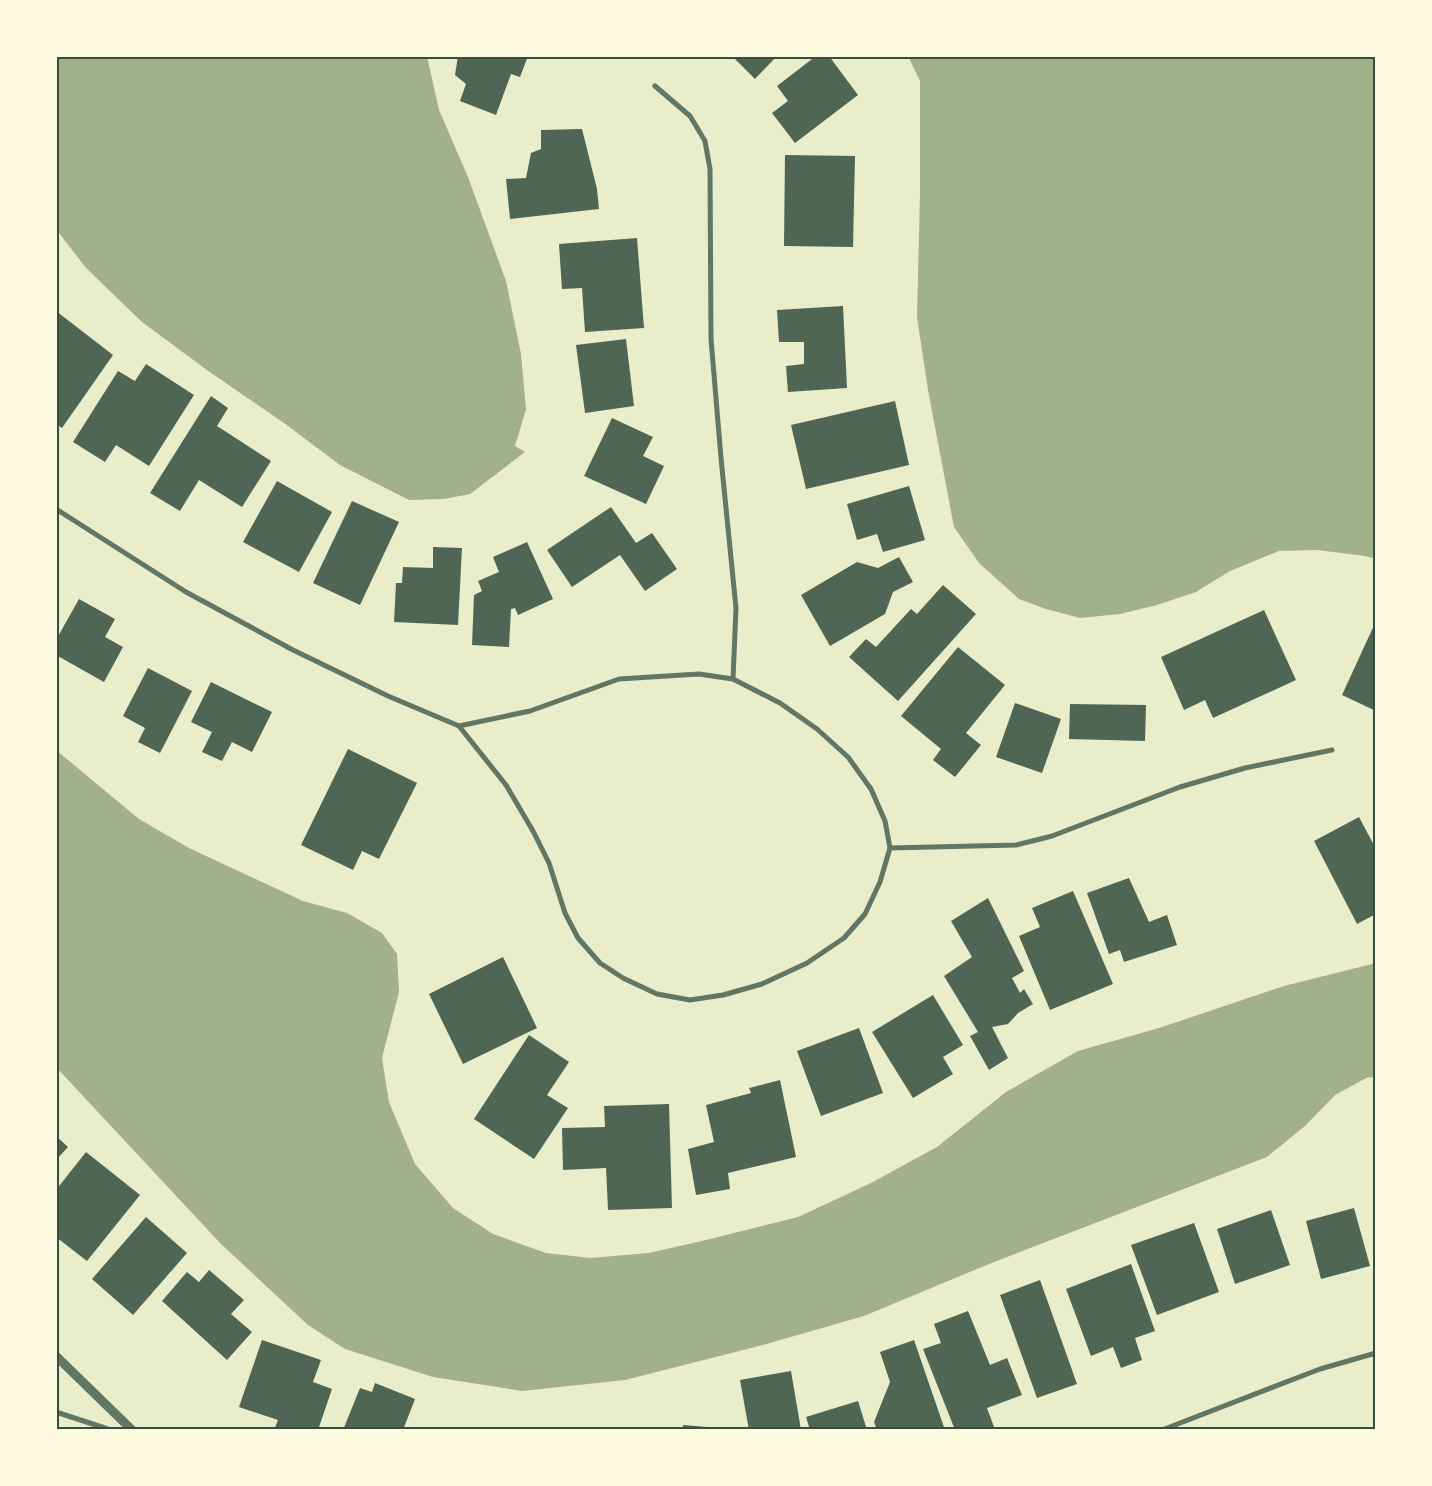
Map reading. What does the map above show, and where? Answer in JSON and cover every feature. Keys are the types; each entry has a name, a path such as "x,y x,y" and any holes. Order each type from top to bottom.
{"street":[{"path":"655,86 690,116 705,142 710,169 711,339 736,608 733,679"},
{"path":"56,509 186,592 284,646 388,696 459,726 506,785 533,831 549,864 565,913 578,938 600,963 624,978 657,994 690,1000 723,995 762,984 807,963 844,938 865,914 880,882 890,848 886,822 871,789 848,757 817,729 780,703 733,679 699,674 619,679 530,711 459,726"},
{"path":"890,848 1016,845 1052,836 1180,787 1245,768 1332,750"},
{"path":"1162,1430 1320,1369 1376,1353"},
{"path":"56,1356 132,1430"},
{"path":"56,1412 110,1430"}],"shaded area":[{"path":"56,56 427,56 439,110 468,177 506,281 521,354 526,409 515,446 525,452 470,494 444,499 409,500 340,465 142,322 86,268 56,229"},
{"path":"908,56 1376,56 1376,559 1317,550 1279,551 1230,571 1196,592 1157,605 1120,614 1080,618 1046,609 1019,599 979,563 954,527 928,390 917,317 920,81"},
{"path":"56,750 139,819 189,848 303,901 347,913 382,933 397,954 399,992 382,1058 389,1102 415,1164 453,1208 493,1234 546,1253 590,1258 649,1253 798,1217 871,1183 937,1147 1006,1092 1078,1051 1159,1028 1284,986 1376,963 1376,1078 1368,1077 1335,1095 1305,1126 1267,1157 989,1264 864,1316 759,1346 625,1380 522,1391 433,1377 345,1349 308,1325 220,1243 56,1067"}],"building":[{"path":"458,56 528,56 520,77 511,74 496,115 460,101 466,84 455,75"},
{"path":"732,56 777,56 755,79"},
{"path":"816,56 829,56 858,95 795,143 772,113 788,101 777,86"},
{"path":"582,129 597,189 599,209 510,219 506,179 526,178 531,153 541,149 541,130"},
{"path":"785,155 855,156 853,247 784,246"},
{"path":"637,238 644,328 585,332 582,288 562,289 559,244"},
{"path":"843,306 847,388 788,392 786,366 804,364 804,342 779,342 777,310"},
{"path":"56,311 113,355 62,428 56,424"},
{"path":"626,339 634,406 585,413 576,345"},
{"path":"146,364 194,395 149,466 116,445 105,462 73,442 118,371 135,381"},
{"path":"211,396 228,408 217,426 271,461 242,507 199,480 180,511 150,493"},
{"path":"895,401 909,465 806,489 791,425"},
{"path":"612,418 653,437 643,456 664,466 646,504 584,476"},
{"path":"277,481 332,512 299,572 243,542"},
{"path":"909,486 925,540 883,552 877,534 857,540 847,504"},
{"path":"352,501 399,522 360,605 313,583"},
{"path":"611,507 636,543 652,533 677,569 645,591 620,555 572,587 547,550"},
{"path":"527,542 553,599 518,615 515,608 511,609 509,647 472,645 474,595 482,591 478,581 499,572 493,557"},
{"path":"433,547 462,548 458,625 394,622 396,583 402,583 403,567 433,568"},
{"path":"899,557 913,582 893,592 885,614 830,646 801,595 857,562 878,568"},
{"path":"943,585 976,614 898,701 849,657 866,639 876,647 911,609 917,614"},
{"path":"79,599 115,619 105,637 123,647 104,682 56,655 56,640"},
{"path":"1264,610 1296,680 1213,718 1205,700 1184,710 1161,657"},
{"path":"1376,621 1376,711 1342,695"},
{"path":"958,647 1005,685 966,733 981,745 955,777 933,760 941,749 901,716"},
{"path":"148,668 192,691 160,753 138,742 145,728 123,716"},
{"path":"211,682 272,712 252,752 232,742 222,761 202,752 212,732 191,722"},
{"path":"1015,703 1061,719 1042,773 996,757"},
{"path":"1070,704 1146,705 1145,741 1069,739"},
{"path":"348,749 417,783 379,859 362,851 353,870 301,845"},
{"path":"1359,817 1376,849 1376,914 1357,924 1314,841"},
{"path":"1129,878 1149,922 1167,915 1177,945 1124,962 1120,950 1109,954 1087,893"},
{"path":"1073,891 1113,984 1050,1010 1019,936 1040,927 1032,908"},
{"path":"988,898 1024,971 1012,978 1020,993 1024,989 1033,1004 1018,1013 1008,1024 992,1027 1008,1058 989,1070 970,1036 978,1032 944,976 972,957 951,921"},
{"path":"503,957 537,1028 463,1064 429,994"},
{"path":"933,995 963,1045 943,1057 953,1074 913,1098 872,1032"},
{"path":"859,1028 883,1093 821,1116 797,1051"},
{"path":"529,1035 569,1062 547,1095 568,1108 534,1159 474,1119"},
{"path":"780,1080 796,1157 728,1173 730,1189 696,1195 688,1149 714,1142 706,1105 751,1093 749,1088"},
{"path":"669,1104 672,1208 608,1210 606,1168 563,1170 562,1128 605,1127 604,1106"},
{"path":"56,1136 68,1147 56,1160"},
{"path":"86,1152 140,1195 87,1261 56,1237 56,1190"},
{"path":"1354,1208 1370,1266 1321,1279 1306,1221"},
{"path":"1271,1210 1290,1265 1235,1284 1217,1229"},
{"path":"146,1217 187,1253 133,1315 92,1279"},
{"path":"1194,1223 1219,1292 1157,1315 1131,1245"},
{"path":"1131,1264 1155,1331 1135,1338 1142,1360 1121,1368 1113,1347 1091,1356 1066,1289"},
{"path":"209,1270 244,1300 231,1314 252,1332 227,1360 162,1301 187,1272 199,1282"},
{"path":"1040,1280 1077,1384 1037,1398 1000,1295"},
{"path":"968,1311 990,1365 1007,1358 1022,1395 987,1408 994,1427 986,1430 955,1430 923,1349 941,1343 934,1324"},
{"path":"262,1340 321,1360 313,1382 332,1389 318,1430 274,1430 278,1420 239,1407"},
{"path":"914,1340 945,1430 877,1430 874,1422 890,1382 880,1352"},
{"path":"791,1371 801,1430 749,1430 740,1380"},
{"path":"375,1383 415,1399 403,1430 343,1430 360,1388 372,1392"},
{"path":"858,1401 867,1430 810,1430 806,1417"},
{"path":"683,1425 719,1428 719,1430 683,1430"}]}
